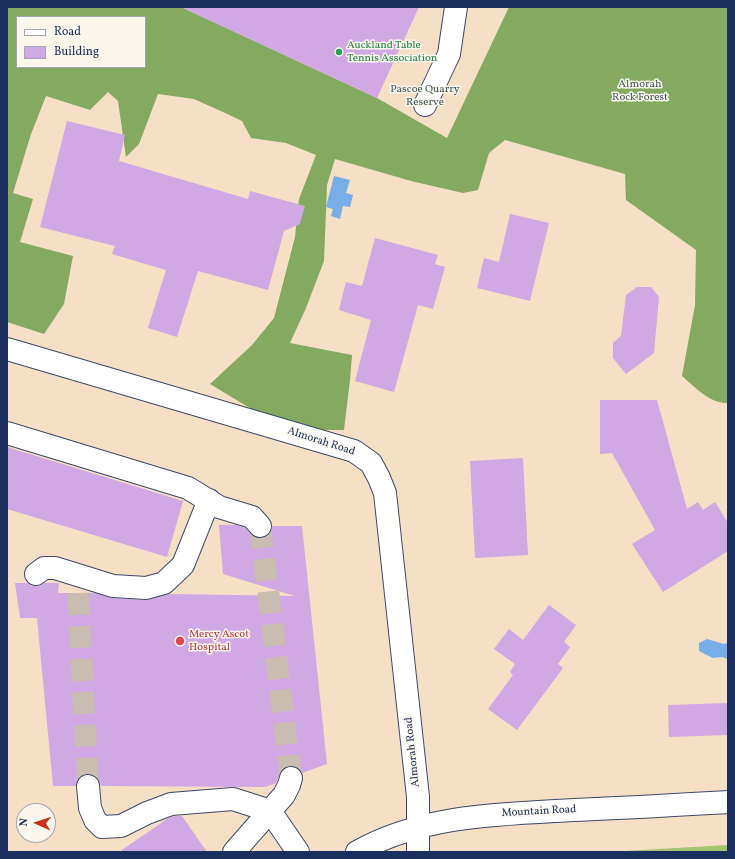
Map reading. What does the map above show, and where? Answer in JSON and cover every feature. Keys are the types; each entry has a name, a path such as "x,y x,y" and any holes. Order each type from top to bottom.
{"street":[{"path":"425,105 449,54 456,7"},
{"name":"Almorah Road","path":"7,349 354,451 370,463 385,492 418,797 418,852"},
{"path":"7,434 188,488 219,507 252,517 260,526"},
{"path":"36,574 44,568 55,568 79,585 146,588 164,583 183,565 209,500"},
{"path":"234,852 284,795 290,785 291,778"},
{"path":"88,786 90,808 95,820 102,827 121,826 147,813 171,804 233,799 270,811 298,852"},
{"name":"Mountain Road","path":"357,852 388,837 418,827 455,819 511,813 728,802"}],"green space":[{"name":"Almorah Rock Forest","path":"7,7 181,7 377,98 447,138 509,7 728,7 728,403 721,403 709,398 682,376 695,305 696,250 626,200 625,174 505,140 489,153 478,190 463,193 411,181 335,159 327,185 324,261 306,308 290,343 352,355 344,430 318,430 263,416 210,384 252,345 274,318 295,237 299,199 316,155 286,143 251,138 242,121 194,99 158,94 139,144 126,157 118,101 108,92 90,110 46,96 31,134 13,193 33,199 20,242 73,256 64,304 44,334 7,322"},
{"path":"728,845 728,852 607,852"}],"water":[{"path":"334,176 350,180 346,193 353,195 350,207 343,206 340,219 331,216 333,209 326,207"},
{"path":"707,639 724,644 728,643 728,659 722,657 713,658 699,651 699,643"}],"building":[{"name":"Auckland Table Tennis Association","path":"181,7 419,7 377,98"},
{"path":"67,121 125,135 119,161 248,199 250,191 305,206 300,224 284,231 268,290 198,271 177,337 148,328 166,270 112,254 115,246 40,227"},
{"path":"510,214 549,223 530,301 477,288 484,258 499,262"},
{"path":"375,238 438,255 435,264 445,267 433,309 418,305 394,392 355,381 371,320 339,310 346,282 362,286"},
{"path":"637,287 651,287 659,297 654,353 626,374 613,358 613,343 621,336 626,295"},
{"path":"600,400 657,400 687,509 698,502 703,510 715,502 728,523 728,551 663,592 632,544 655,530 612,453 600,454"},
{"path":"7,447 183,501 167,557 7,509"},
{"path":"523,458 528,555 475,558 470,461"},
{"path":"219,525 237,525 245,528 256,538 262,538 269,535 272,530 272,526 302,526 327,764 302,773 300,769 295,766 288,766 282,769 276,783 265,787 101,786 98,779 94,775 87,774 81,776 77,780 76,786 53,786 37,618 20,618 15,583 28,583 31,586 37,586 44,583 59,583 58,593 95,593 112,598 145,600 169,594 295,596 223,574"},
{"path":"549,605 576,625 564,642 570,647 558,664 563,668 517,730 488,709 513,675 510,672 515,664 494,649 509,629 523,640"},
{"path":"728,703 728,735 669,737 668,705"},
{"path":"174,816 182,816 207,852 119,852 167,819"}],"tunnel":[{"path":"260,526 291,778"},
{"path":"78,593 88,786"}],"place":[{"name":"Auckland Table Tennis Association","path":"339,52"},
{"name":"Mercy Ascot Hospital","path":"180,641"}],"park label":[{"name":"Pascoe Quarry Reserve","path":"425,96"}]}
